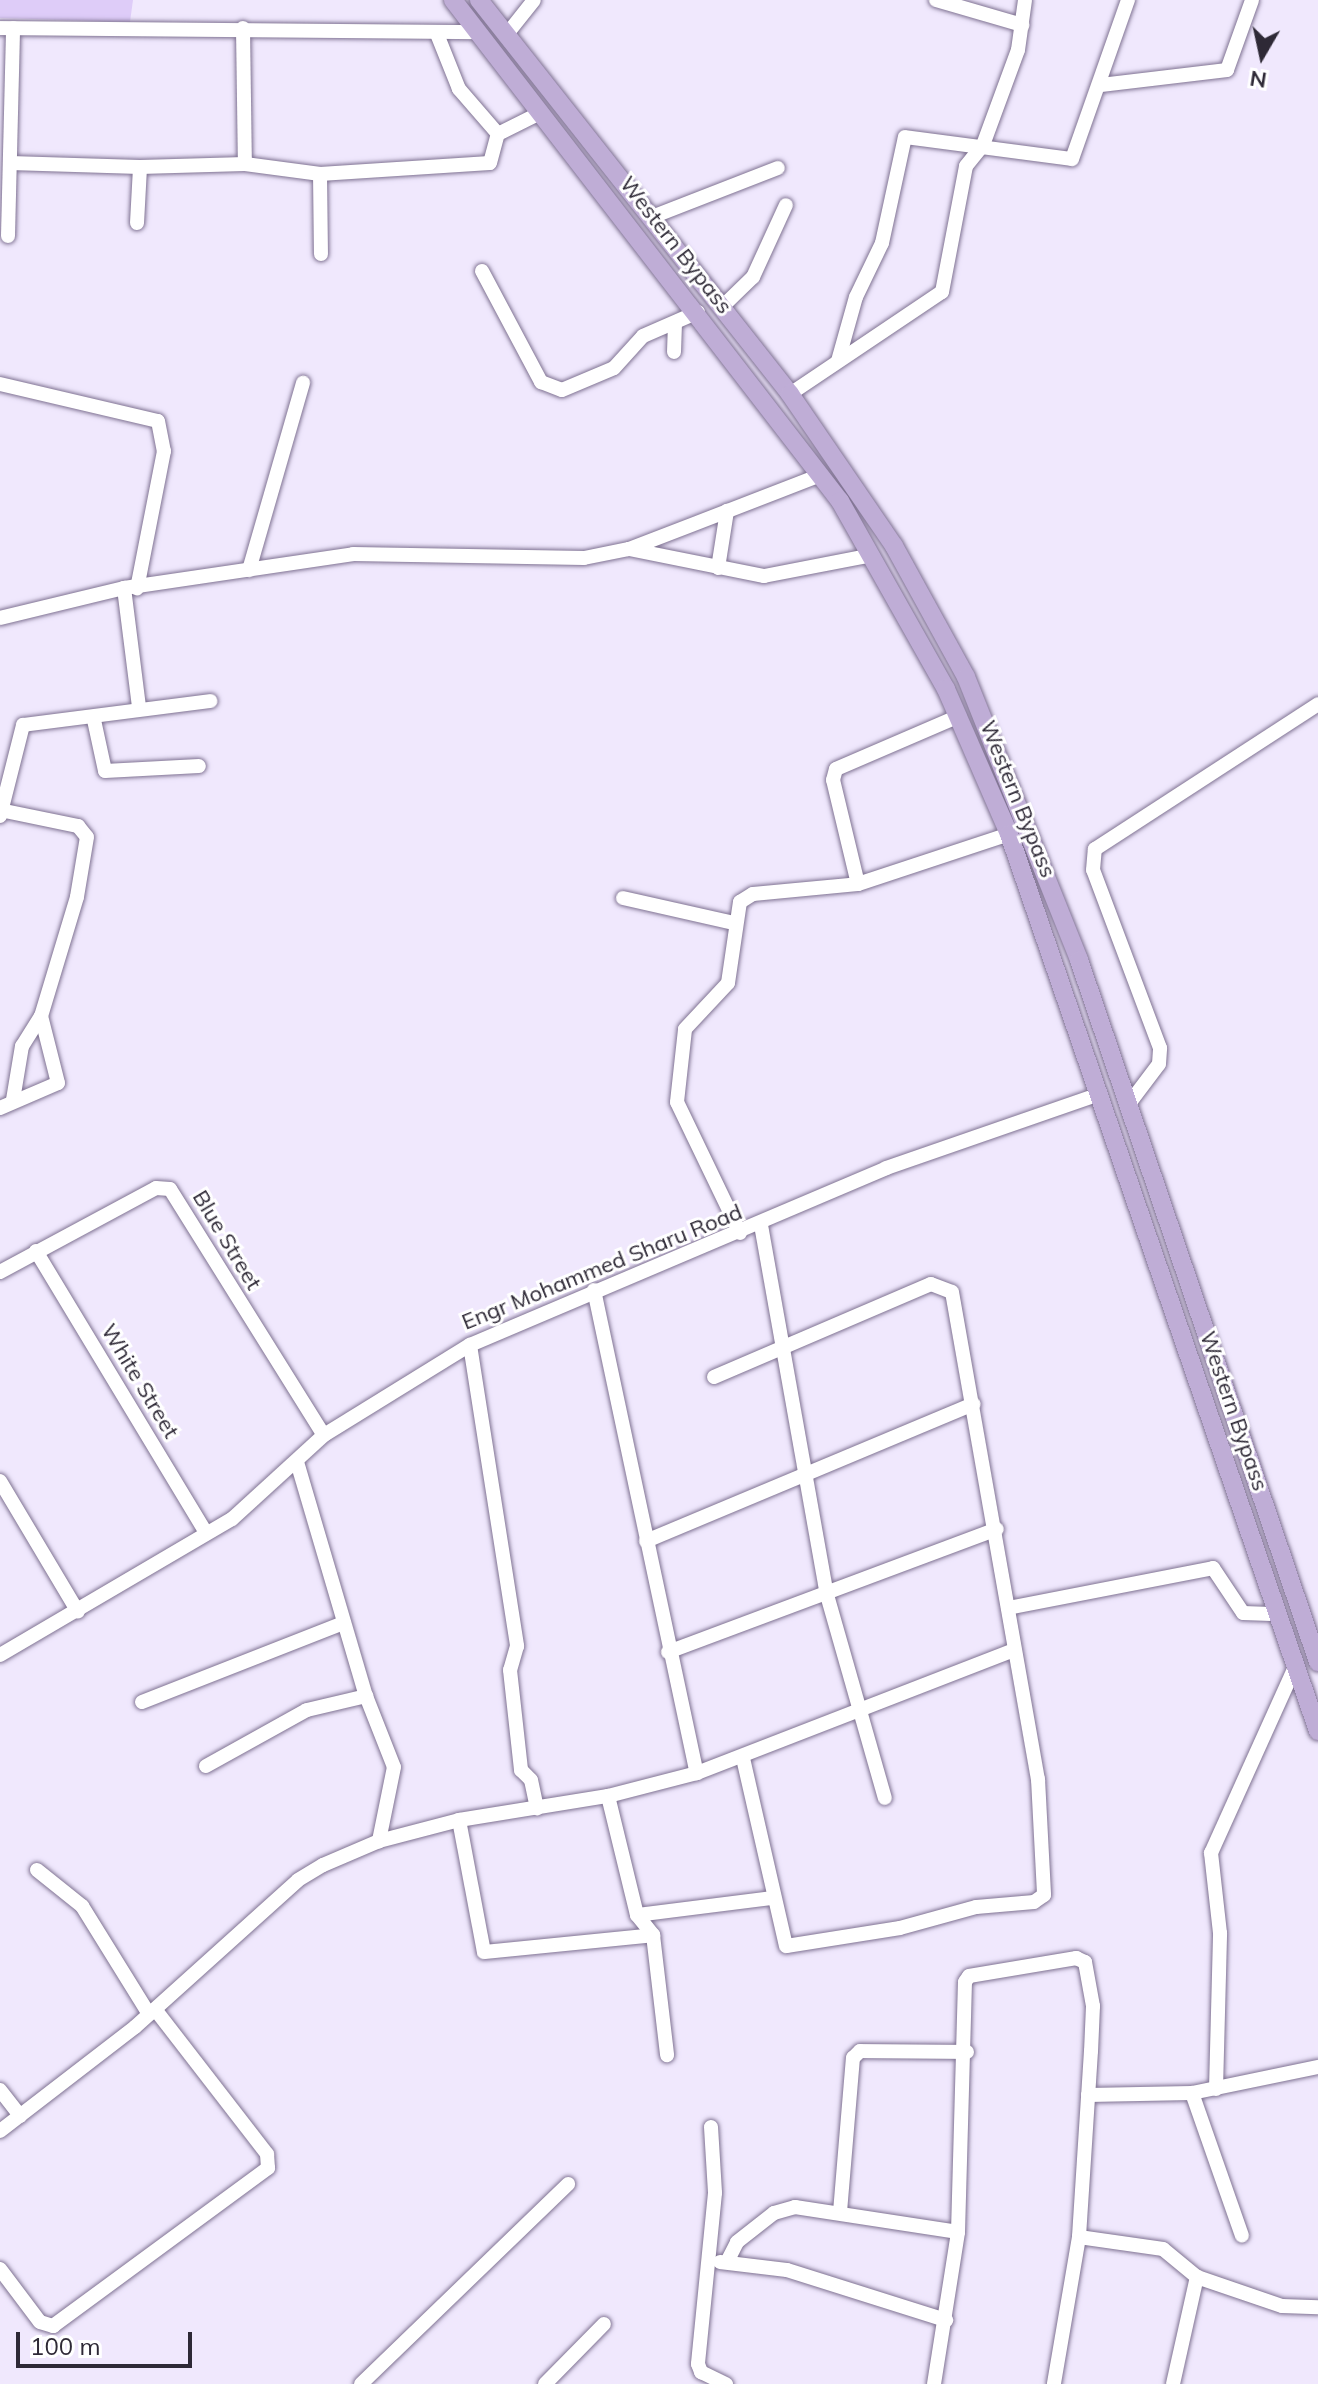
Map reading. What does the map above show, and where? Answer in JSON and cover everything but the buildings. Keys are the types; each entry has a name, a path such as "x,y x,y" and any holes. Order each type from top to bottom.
{"main road":[{"name":"Western Bypass","path":"453,0 616,206 821,475 872,555 959,716 1009,834 1318,1731"},
{"name":"Western Bypass","path":"479,0 790,394 894,546 966,677 1027,816 1318,1662"},
{"path":"616,206 633,193"}],"street":[{"path":"507,34 534,0"},
{"path":"936,0 1022,25"},
{"path":"790,394 942,292 966,166 983,145 1022,25 1025,0"},
{"path":"838,361 856,297 882,243 905,137 1072,159 1101,85 1128,0"},
{"path":"1101,85 1227,70 1252,0"},
{"path":"8,236 7,28 478,32"},
{"path":"243,28 245,164"},
{"path":"10,163 140,167 245,164 320,174 485,165 498,151 498,134 459,89 437,34"},
{"path":"498,134 540,113"},
{"path":"137,223 140,167"},
{"path":"652,217 778,168"},
{"path":"320,174 321,254"},
{"path":"722,307 753,277 786,205"},
{"path":"482,271 541,382 551,387 572,388 614,368 643,336 698,312"},
{"path":"674,352 675,324"},
{"path":"249,570 303,383"},
{"path":"0,384 158,421 164,451 130,588 139,707"},
{"path":"0,618 130,588 353,554 579,558 629,549 821,475"},
{"path":"718,568 727,511"},
{"path":"629,549 764,576 872,555"},
{"path":"7,1104 22,1046 41,1016 77,897 87,837 78,826 0,812 19,727 94,720 139,707 210,701"},
{"path":"1128,1105 1159,1064 1160,1048 1093,870 1095,849 1318,704"},
{"path":"858,884 833,780 836,769 959,716"},
{"path":"94,720 105,771 199,766"},
{"path":"740,1233 677,1102 685,1029 728,983 734,923 740,902 753,894 858,884 1009,834"},
{"path":"623,898 734,923"},
{"path":"7,1104 58,1083 41,1016"},
{"name":"Engr Mohammed Sharu Road","path":"0,1655 78,1612 253,1505 324,1435 470,1345 594,1290 761,1225 886,1168 1100,1094"},
{"name":"Blue Street","path":"0,1272 156,1188 170,1189 324,1435"},
{"path":"761,1225 786,1349 827,1595 885,1798"},
{"name":"White Street","path":"36,1251 206,1533"},
{"path":"714,1377 939,1282 952,1292 997,1529 1014,1650 1038,1779 1046,1887 1041,1899 794,1947 783,1944 743,1758"},
{"path":"594,1290 668,1652 697,1773"},
{"path":"470,1345 517,1646 510,1670 521,1770 531,1780 537,1808"},
{"path":"646,1541 973,1404"},
{"path":"297,1462 366,1696 394,1767 379,1841"},
{"path":"0,1481 78,1612"},
{"path":"668,1652 997,1529"},
{"path":"1008,1608 1213,1568 1243,1613 1278,1614"},
{"path":"142,1702 344,1623"},
{"path":"0,2131 152,2012 298,1880 379,1841 459,1820 608,1796 697,1773 860,1713 1014,1650"},
{"path":"1216,2089 1220,1933 1211,1853 1296,1665"},
{"path":"206,1766 307,1710 366,1696"},
{"path":"608,1796 637,1915 653,1935 667,2055"},
{"path":"459,1820 484,1952 653,1935"},
{"path":"0,2269 40,2322 60,2323 268,2168 267,2154 152,2012 82,1906 37,1870"},
{"path":"637,1915 772,1898"},
{"path":"934,2384 958,2232 967,2052 966,1978 1082,1958 1093,2006 1079,2237 1054,2384"},
{"path":"840,2212 853,2058 860,2051 967,2052"},
{"path":"1088,2095 1192,2093 1318,2067"},
{"path":"0,2090 20,2116"},
{"path":"1192,2093 1242,2236"},
{"path":"711,2127 715,2193 698,2368 726,2384"},
{"path":"361,2384 568,2184"},
{"path":"727,2262 732,2246 781,2210 840,2212 958,2232"},
{"path":"1079,2237 1163,2249 1197,2277 1282,2306 1318,2307"},
{"path":"708,2262 787,2270 946,2320"},
{"path":"1173,2384 1197,2277"},
{"path":"545,2384 604,2324"}],"shaded area":[{"path":"0,0 133,0 130,22 0,18"}]}
